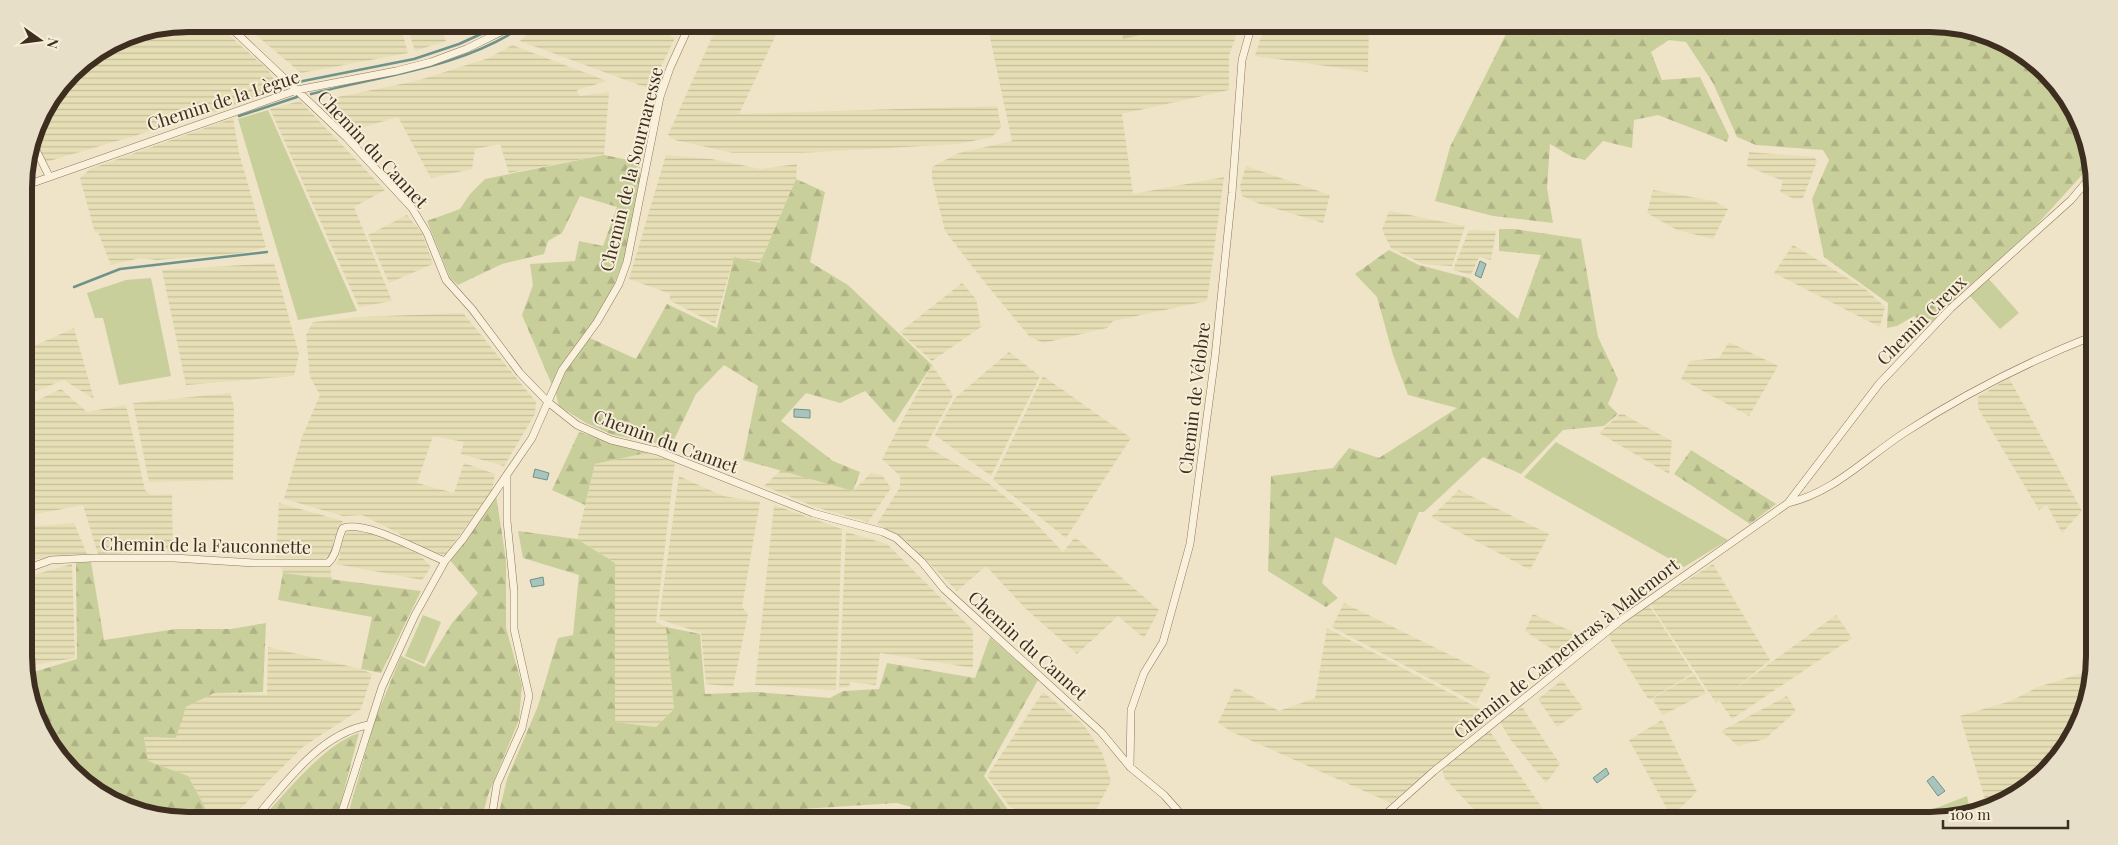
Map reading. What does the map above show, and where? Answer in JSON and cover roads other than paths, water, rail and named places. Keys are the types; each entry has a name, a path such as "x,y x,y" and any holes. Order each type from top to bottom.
{"street":[{"name":"Chemin du Cannet","path":"235,32 347,138 412,208 427,233 446,280 472,309 520,373 548,402 577,425 611,440 658,451 813,513 883,532 896,538 965,608 1101,732 1130,767 1164,795 1179,812"},
{"name":"Chemin de la Lègue","path":"33,182 297,90 396,71 431,62 466,49 501,32"},
{"name":"Chemin de la Sournaresse","path":"343,812 368,725 394,661 445,561 507,476 532,438 562,370 597,322 619,284 627,262 660,97 670,68 686,32"},
{"name":"Chemin de Vélobre","path":"1130,767 1131,710 1144,673 1163,642 1190,544 1215,357 1232,192 1242,60 1250,32"},
{"path":"37,152 49,176"},
{"name":"Chemin Creux","path":"1788,503 1885,377 1951,308 2071,200 2085,183"},
{"name":"Chemin de Carpentras à Malemort","path":"1388,812 1441,765 1620,620 1788,503 1805,499 1840,480 1904,433 1969,394 2036,360 2086,339"},
{"path":"492,812 497,784 522,728 530,696 514,629 514,591 507,521 507,476"},
{"name":"Chemin de la Fauconnette","path":"32,567 52,560 93,558 174,558 254,563 328,562 334,558 339,536 344,528 350,526 365,527 384,534 445,561"},
{"path":"261,812 285,783 328,742 357,727 368,725"}],"water":[{"path":"1480,261 1486,264 1481,278 1475,275"},
{"path":"794,409 810,410 810,418 794,417"},
{"path":"535,469 549,473 547,480 533,477"},
{"path":"543,577 544,585 532,587 530,580"},
{"path":"1606,768 1609,774 1597,783 1593,778"},
{"path":"1933,776 1945,791 1938,796 1927,781"}],"waterway":[{"path":"298,82 414,59 459,44 485,32"},
{"path":"311,94 450,60 476,51 513,32"},
{"path":"239,116 297,97"},
{"path":"74,287 120,269 267,252"}]}
